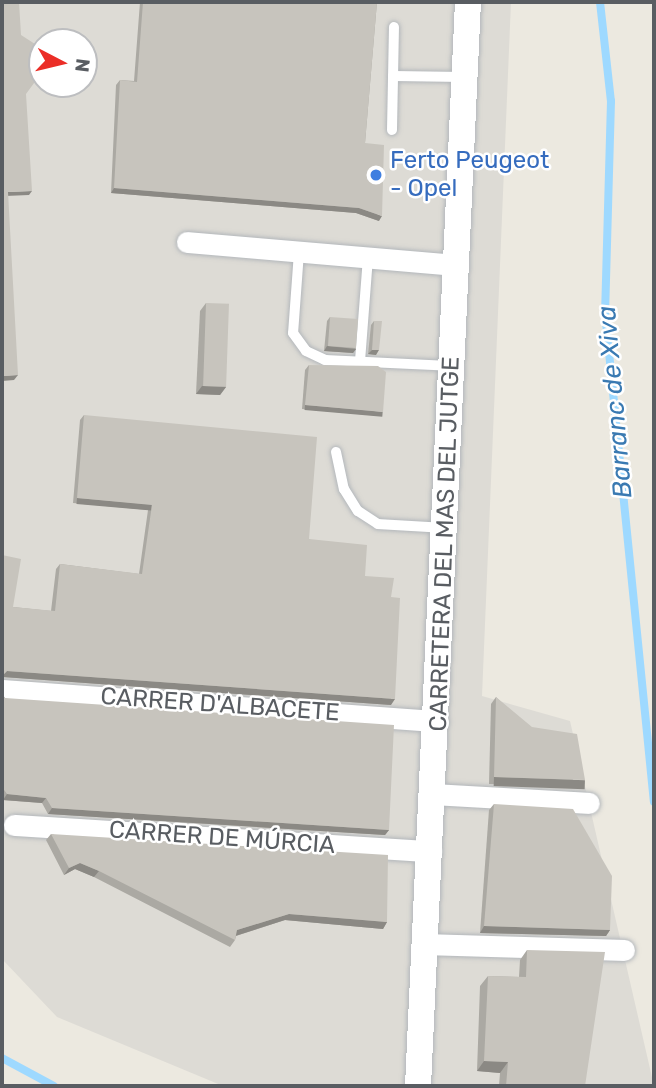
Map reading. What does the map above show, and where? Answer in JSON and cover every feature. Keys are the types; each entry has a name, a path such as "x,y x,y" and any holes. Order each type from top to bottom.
{"street":[{"name":"CARRETERA DEL MAS DEL JUTGE","path":"418,1086 439,720 468,2"},
{"path":"187,242 457,265"},
{"name":"CARRER D'ALBACETE","path":"2,690 439,720"},
{"path":"434,794 589,803"},
{"name":"CARRER DE MÚRCIA","path":"14,824 431,851"},
{"path":"425,944 624,950"}],"lane":[{"path":"392,130 394,27"},
{"path":"393,76 464,77"},
{"path":"299,252 293,333 306,351 326,359 452,366"},
{"path":"360,361 368,258"},
{"path":"336,452 344,489 358,511 377,524 446,528"}],"shaded area":[{"path":"2,2 511,2 482,696 570,721 654,1086 223,1086 57,1017 2,959"}],"building":[{"path":"2,2 19,2 21,35 28,40 26,94 32,191 8,192 18,375 2,376"},
{"path":"143,2 377,2 365,143 384,145 382,216 359,208 114,188 120,80 137,82"},
{"path":"206,303 229,304 226,387 203,386"},
{"path":"330,317 358,319 356,348 328,346"},
{"path":"374,321 382,321 379,350 372,350"},
{"path":"309,365 378,366 386,372 383,412 305,405"},
{"path":"84,415 317,437 309,539 367,545 365,576 394,578 391,597 400,598 395,699 7,671 2,676 2,555 21,559 13,607 55,611 60,564 142,574 152,505 77,498"},
{"path":"2,694 5,698 394,725 389,830 52,808 46,798 7,794 2,787"},
{"path":"496,697 532,727 577,734 585,780 494,777"},
{"path":"494,804 573,809 612,876 610,930 484,926"},
{"path":"51,834 388,855 387,922 289,914 237,930 235,940 99,871 80,863 69,868"},
{"path":"527,950 605,952 585,1086 506,1086 508,1062 484,1061 488,976 526,977"}],"waterway":[{"name":"Barranc de Xiva","path":"600,2 611,101 605,312 654,802"},
{"path":"2,1058 54,1086"}],"place":[{"name":"Ferto Peugeot - Opel","path":"376,175"}]}
